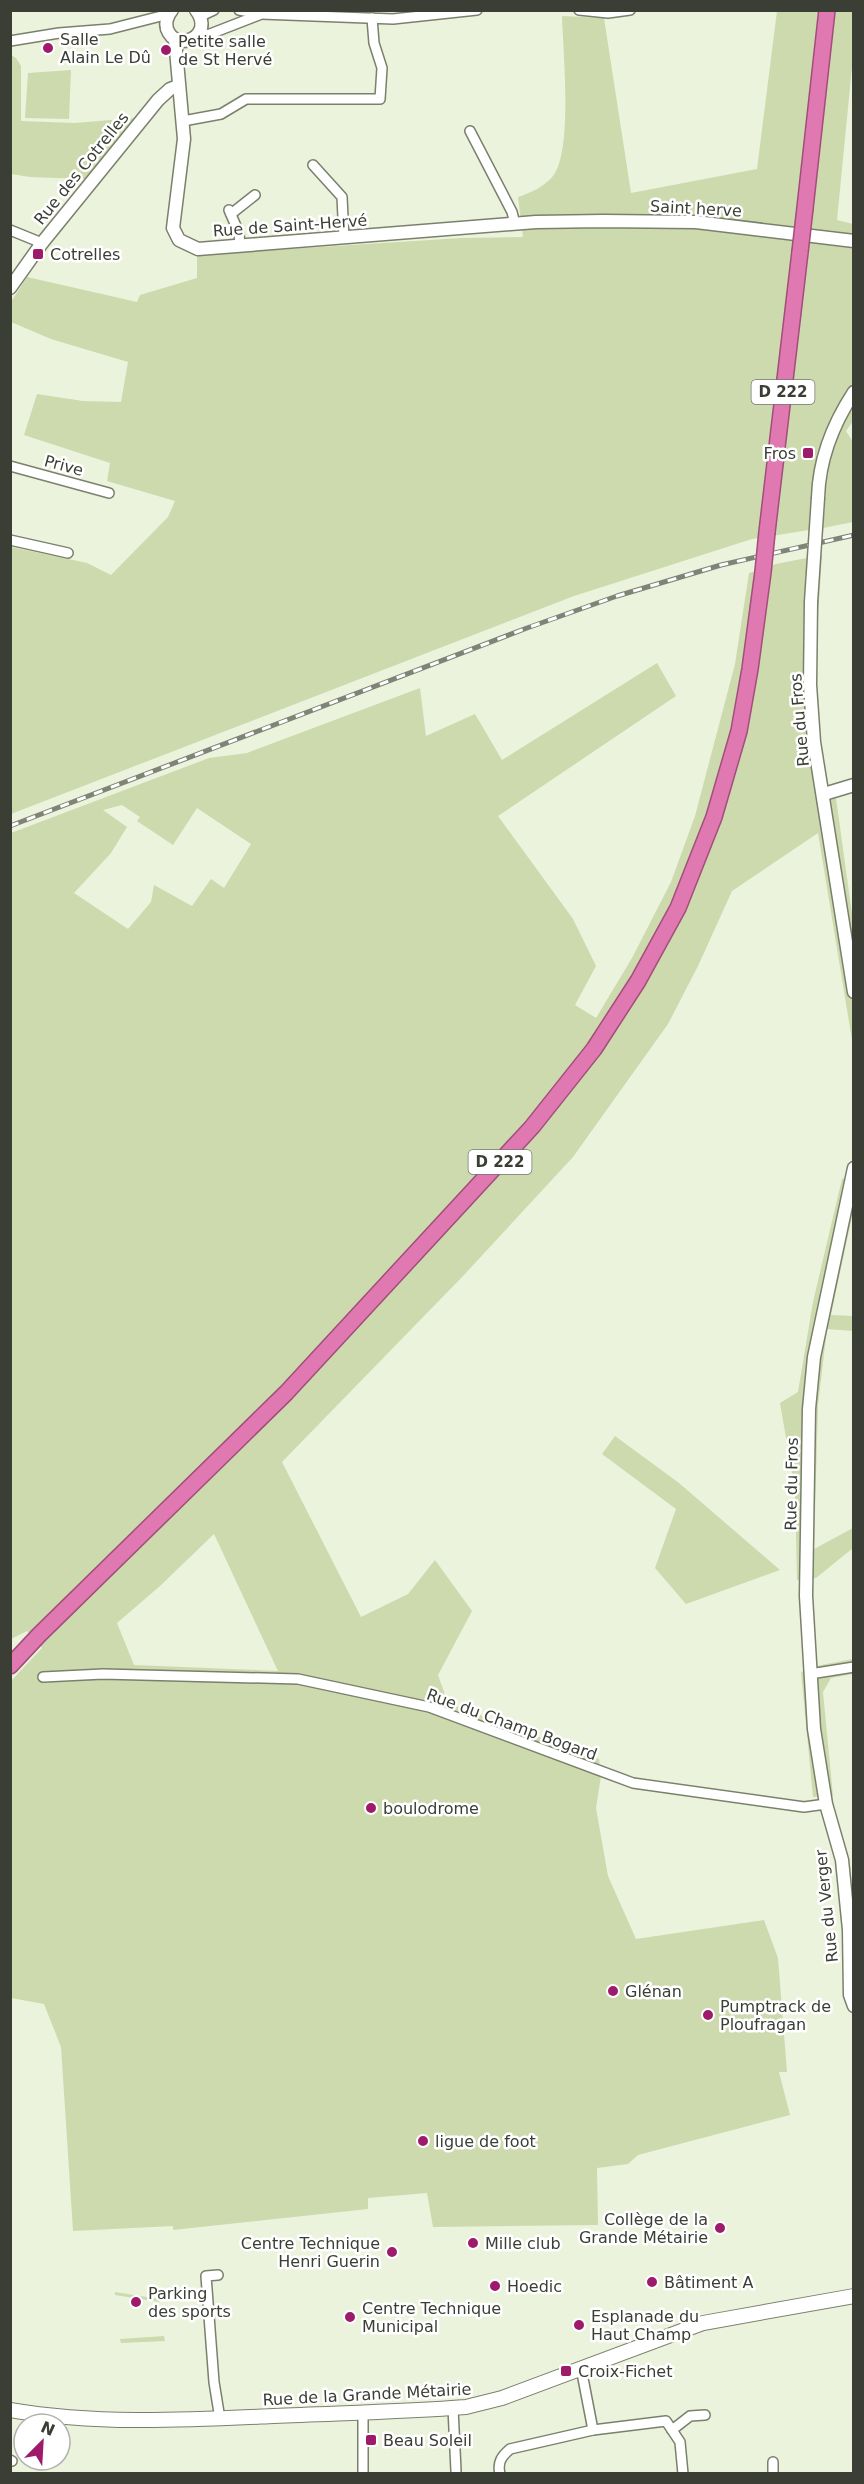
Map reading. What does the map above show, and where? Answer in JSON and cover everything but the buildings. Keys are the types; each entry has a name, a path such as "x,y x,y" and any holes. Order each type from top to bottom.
{"highway":[{"name":"D 222","path":"10,1666 286,1393 532,1127 594,1049 638,981 678,908 714,817 739,731 750,669 827,10"},
{"name":"D 222","path":"10,1656 39,1635"}],"main road":[{"name":"Rue de la Grande Métairie","path":"10,2410 48,2417 105,2421 220,2419 466,2408 502,2398 703,2323 854,2296"}],"street":[{"path":"177,81 181,55 202,27 199,14 214,10"},
{"path":"239,10 261,14 372,18 477,10"},
{"path":"579,10 608,13 630,10"},
{"path":"175,39 210,34 261,14"},
{"path":"10,41 59,33 110,29 170,15 175,39 177,81"},
{"path":"183,121 222,114 246,99 380,99 382,68 374,44 372,18"},
{"name":"Rue de Saint-Hervé","path":"177,81 184,140 173,228 179,240 198,249 536,222"},
{"name":"Rue des Cotrelles","path":"10,288 42,243 158,100 177,81"},
{"path":"470,131 512,212 515,224"},
{"path":"313,165 342,197 344,238"},
{"path":"240,246 239,233 230,212 255,195"},
{"name":"Saint herve","path":"536,222 696,222 854,241"},
{"path":"10,230 42,243"},
{"name":"Rue du Fros","path":"854,392 841,411 827,444 818,498 811,603 810,686 814,742 854,992"},
{"name":"Prive","path":"10,466 109,493"},
{"path":"10,540 68,553"},
{"path":"824,794 854,785"},
{"name":"Rue du Fros","path":"826,1804 814,1729 806,1596 809,1409 814,1358 854,1168"},
{"path":"810,1674 854,1667"},
{"name":"Rue du Champ Bogard","path":"43,1677 103,1674 298,1679 429,1707 633,1783 804,1807 826,1804"},
{"name":"Rue du Verger","path":"826,1804 842,1860 851,1930 850,1995 854,2006"},
{"path":"218,2275 206,2276 214,2382 220,2419"},
{"path":"581,2367 593,2430"},
{"path":"453,2408 456,2471"},
{"path":"363,2413 363,2474"},
{"path":"672,2430 690,2416 705,2415"},
{"path":"500,2474 498,2468 501,2457 510,2449 593,2430 666,2421 680,2442 683,2474"},
{"path":"773,2462 773,2474"}],"green space":[{"path":"777,11 853,11 853,57 837,220 853,224 854,420 846,431 853,442 853,522 823,528 826,493 812,498 809,530 752,539 574,596 11,814 11,547 87,563 111,575 168,517 175,501 107,481 110,463 24,435 37,394 83,401 121,402 128,362 51,339 11,322 11,302 27,277 137,302 140,295 197,278 197,255 461,238 523,237 518,197 541,186 553,176 563,145 565,75 562,16 604,18 631,193 757,169"},
{"path":"11,55 21,66 21,121 75,123 134,118 85,179 11,174"},
{"path":"71,70 69,119 25,118 28,73"},
{"path":"822,555 815,665 801,676 818,805 836,798 853,921 853,1039 818,833 732,891 698,966 668,1024 573,1157 463,1276 282,1462 361,1617 408,1594 435,1560 472,1611 438,1675 448,1703 599,1759 601,1776 596,1808 608,1876 636,1939 764,1920 778,1958 787,2072 779,2072 790,2115 638,2155 628,2164 597,2168 598,2225 433,2227 427,2193 368,2198 368,2209 173,2230 173,2226 73,2231 61,2047 44,2004 11,1998 11,1681 42,1648 27,1631 11,1639 11,833 209,758 247,753 420,688 426,736 475,714 502,760 657,663 676,696 498,816 573,919 596,966 575,1005 596,1018 632,958 671,882 695,816 735,664 749,573 776,564","holes":["122,805 140,817 137,821 173,845 197,808 251,844 224,888 211,879 192,906 154,885 151,902 128,929 74,893 111,853 127,827 103,810","214,1534 278,1671 134,1665 117,1623 160,1586"]},
{"path":"853,1175 853,1212 831,1315 853,1316 853,1331 827,1329 818,1405 814,1549 853,1528 853,1548 816,1578 797,1580 795,1490 780,1403 798,1392 813,1302 842,1179"},
{"path":"615,1436 679,1483 780,1570 686,1604 655,1568 676,1509 602,1454"},
{"path":"853,1659 853,1674 831,1678 823,1692 833,1796 813,1797 801,1672 821,1665"},
{"path":"115,2292 159,2299 160,2302 115,2295"},
{"path":"164,2336 165,2341 121,2343 120,2339"}],"railway":[{"path":"10,826 527,628 617,596 721,565 854,535"}],"place":[{"name":"Salle Alain Le Dû","path":"48,48"},
{"name":"Petite salle de St Hervé","path":"166,50"},
{"name":"Cotrelles","path":"38,254"},
{"name":"Fros","path":"808,453"},
{"name":"boulodrome","path":"371,1808"},
{"name":"Glénan","path":"613,1991"},
{"name":"Pumptrack de Ploufragan","path":"708,2015"},
{"name":"ligue de foot","path":"423,2141"},
{"name":"Collège de la Grande Métairie","path":"720,2228"},
{"name":"Mille club","path":"473,2243"},
{"name":"Centre Technique Henri Guerin","path":"392,2252"},
{"name":"Bâtiment A","path":"652,2282"},
{"name":"Hoedic","path":"495,2286"},
{"name":"Parking des sports","path":"136,2302"},
{"name":"Centre Technique Municipal","path":"350,2317"},
{"name":"Esplanade du Haut Champ","path":"579,2325"},
{"name":"Croix-Fichet","path":"566,2371"},
{"name":"Beau Soleil","path":"371,2440"}]}
